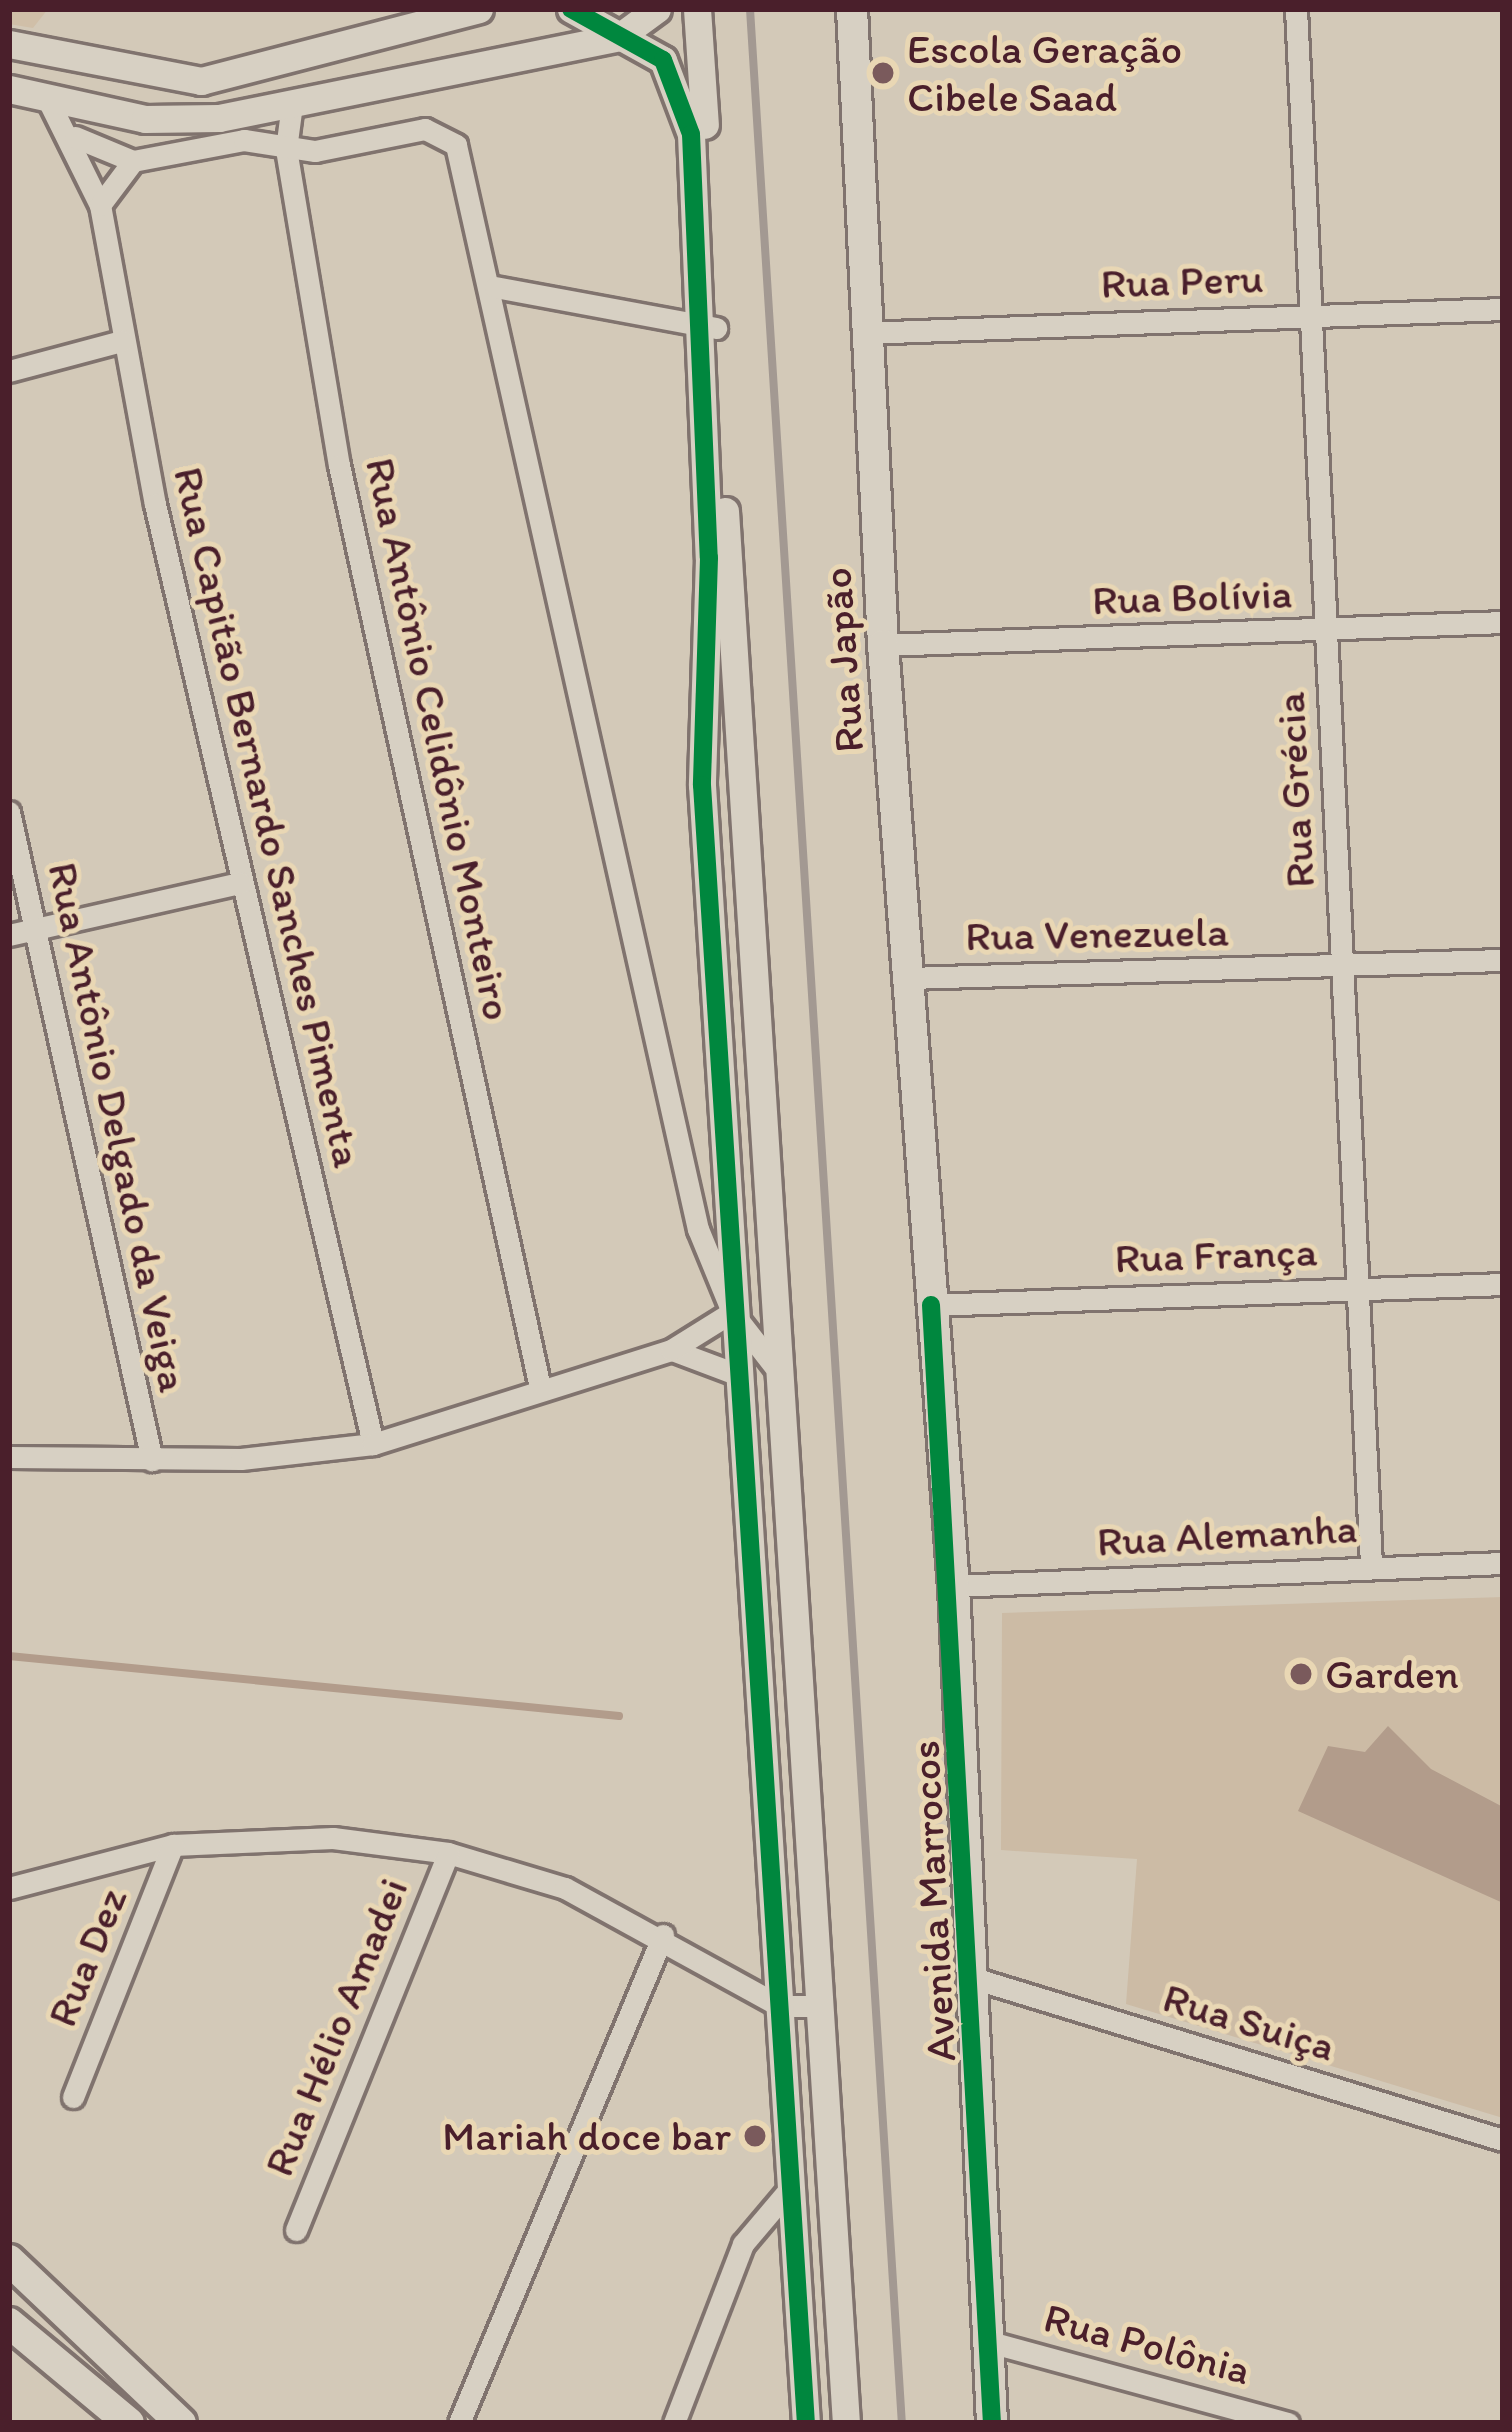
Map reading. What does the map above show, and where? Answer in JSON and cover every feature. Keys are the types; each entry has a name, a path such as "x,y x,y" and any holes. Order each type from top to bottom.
{"main road":[{"name":"Rua Japão","path":"852,14 864,333 883,645 931,1305"},
{"name":"Avenida Marrocos","path":"931,1305 954,1586 992,2423"},
{"path":"9,2260 181,2423"},
{"path":"9,2323 129,2423"}],"street":[{"path":"9,44 200,81 479,9"},
{"path":"571,9 676,74 691,134 709,327 702,785 806,2423"},
{"path":"9,89 48,100 178,120 292,104 619,37 658,9"},
{"path":"697,9 709,327 846,2423"},
{"name":"Rua Grécia","path":"1296,9 1342,967 1352,1289 1371,1567"},
{"path":"48,100 68,58"},
{"name":"Rua Capitão Bernardo Sanches Pimenta","path":"48,100 76,137 100,205 122,341 240,883 373,1444"},
{"name":"Rua Antônio Celidônio Monteiro","path":"292,104 286,149 339,465 540,1388"},
{"path":"76,137 133,161 244,140 286,149 439,133 456,146 495,287 698,1229 732,1312 775,1366"},
{"path":"100,205 133,161"},
{"path":"495,287 709,327"},
{"name":"Rua Peru","path":"864,333 1503,309"},
{"path":"9,371 122,341"},
{"name":"Rua Bolívia","path":"883,645 1503,622"},
{"name":"Rua Antônio Delgado da Veiga","path":"9,812 152,1460"},
{"path":"9,935 240,883"},
{"name":"Rua Venezuela","path":"909,978 1503,960"},
{"name":"Rua França","path":"931,1305 1503,1284"},
{"path":"9,1457 152,1460 373,1444 671,1350 732,1312"},
{"path":"671,1350 736,1374"},
{"name":"Rua Alemanha","path":"954,1586 1503,1563"},
{"path":"9,1888 173,1845 333,1838 448,1853 565,1888 663,1935 780,2006 820,2006"},
{"name":"Rua Dez","path":"73,2097 173,1845"},
{"name":"Rua Hélio Amadei","path":"296,2230 448,1853"},
{"path":"459,2423 663,1935"},
{"name":"Rua Suiça","path":"973,1978 1503,2140"},
{"path":"674,2423 743,2244 792,2186"},
{"name":"Rua Polônia","path":"986,2341 1288,2423"}],"shaded area":[{"path":"9,9 48,9 33,28 9,24"},
{"path":"1503,1597 1503,2118 1126,2004 1137,1859 1001,1850 1002,1613"},
{"path":"1388,1726 1431,1769 1503,1807 1503,1903 1298,1811 1328,1746 1365,1752"}],"waterway":[{"path":"9,1656 619,1716"}],"railway":[{"path":"750,9 902,2423"}],"cycle path":[{"path":"571,9 663,60 691,134 709,558 702,785 806,2423"},
{"path":"931,1305 992,2423"}],"place":[{"name":"Escola Geração Cibele Saad","path":"883,73"},
{"name":"Garden","path":"1301,1674"},
{"name":"Mariah doce bar","path":"755,2136"}]}
